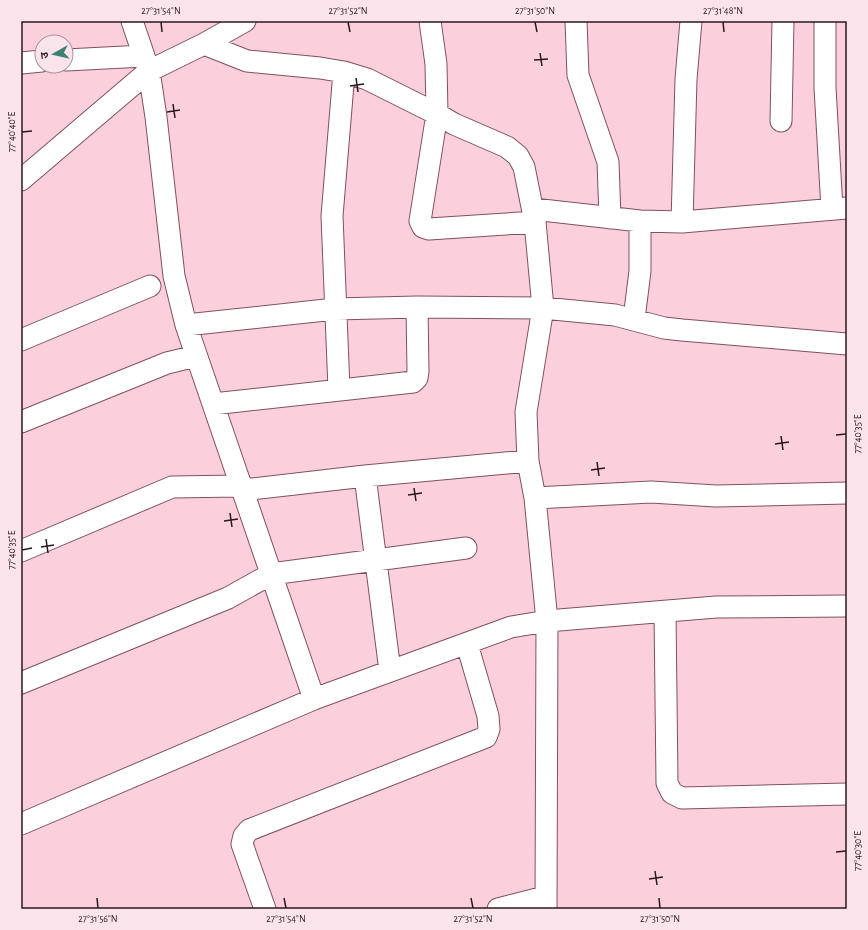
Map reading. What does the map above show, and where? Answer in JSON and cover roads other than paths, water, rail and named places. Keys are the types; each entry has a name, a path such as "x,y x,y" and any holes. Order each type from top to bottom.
{"street":[{"path":"132,21 146,63 156,116 174,276 186,325 314,699"},
{"path":"74,60 146,63 204,44 245,21"},
{"path":"430,21 436,64 437,114 420,222 423,227 429,229 534,215 682,222 839,209 825,88 825,21"},
{"path":"576,21 578,75 608,162 610,218"},
{"path":"682,222 686,93 691,21"},
{"path":"781,121 783,21"},
{"path":"204,44 246,60 320,68 344,72 367,79 454,124 507,147 518,156 524,167 534,215 543,308 526,412 528,461 535,498 547,621 546,903 498,909"},
{"path":"21,63 34,62"},
{"path":"21,180 146,63"},
{"path":"339,390 332,216 344,72"},
{"path":"634,319 640,271 640,221"},
{"path":"21,340 150,286"},
{"path":"186,325 335,309 417,307 543,308 615,315 664,328 847,344"},
{"path":"213,404 413,382 417,378 417,307"},
{"path":"21,422 167,363 196,356"},
{"path":"21,551 172,487 239,486 243,490 365,476 528,461"},
{"path":"365,476 390,672"},
{"path":"535,498 651,492 716,496 847,493"},
{"path":"21,683 228,598 271,574 466,548"},
{"path":"21,824 314,699 511,627 547,621 716,607 847,606"},
{"path":"665,612 667,783 672,793 682,798 847,794"},
{"path":"265,909 242,844 244,836 249,830 486,737 489,729 488,716 467,644"}]}
